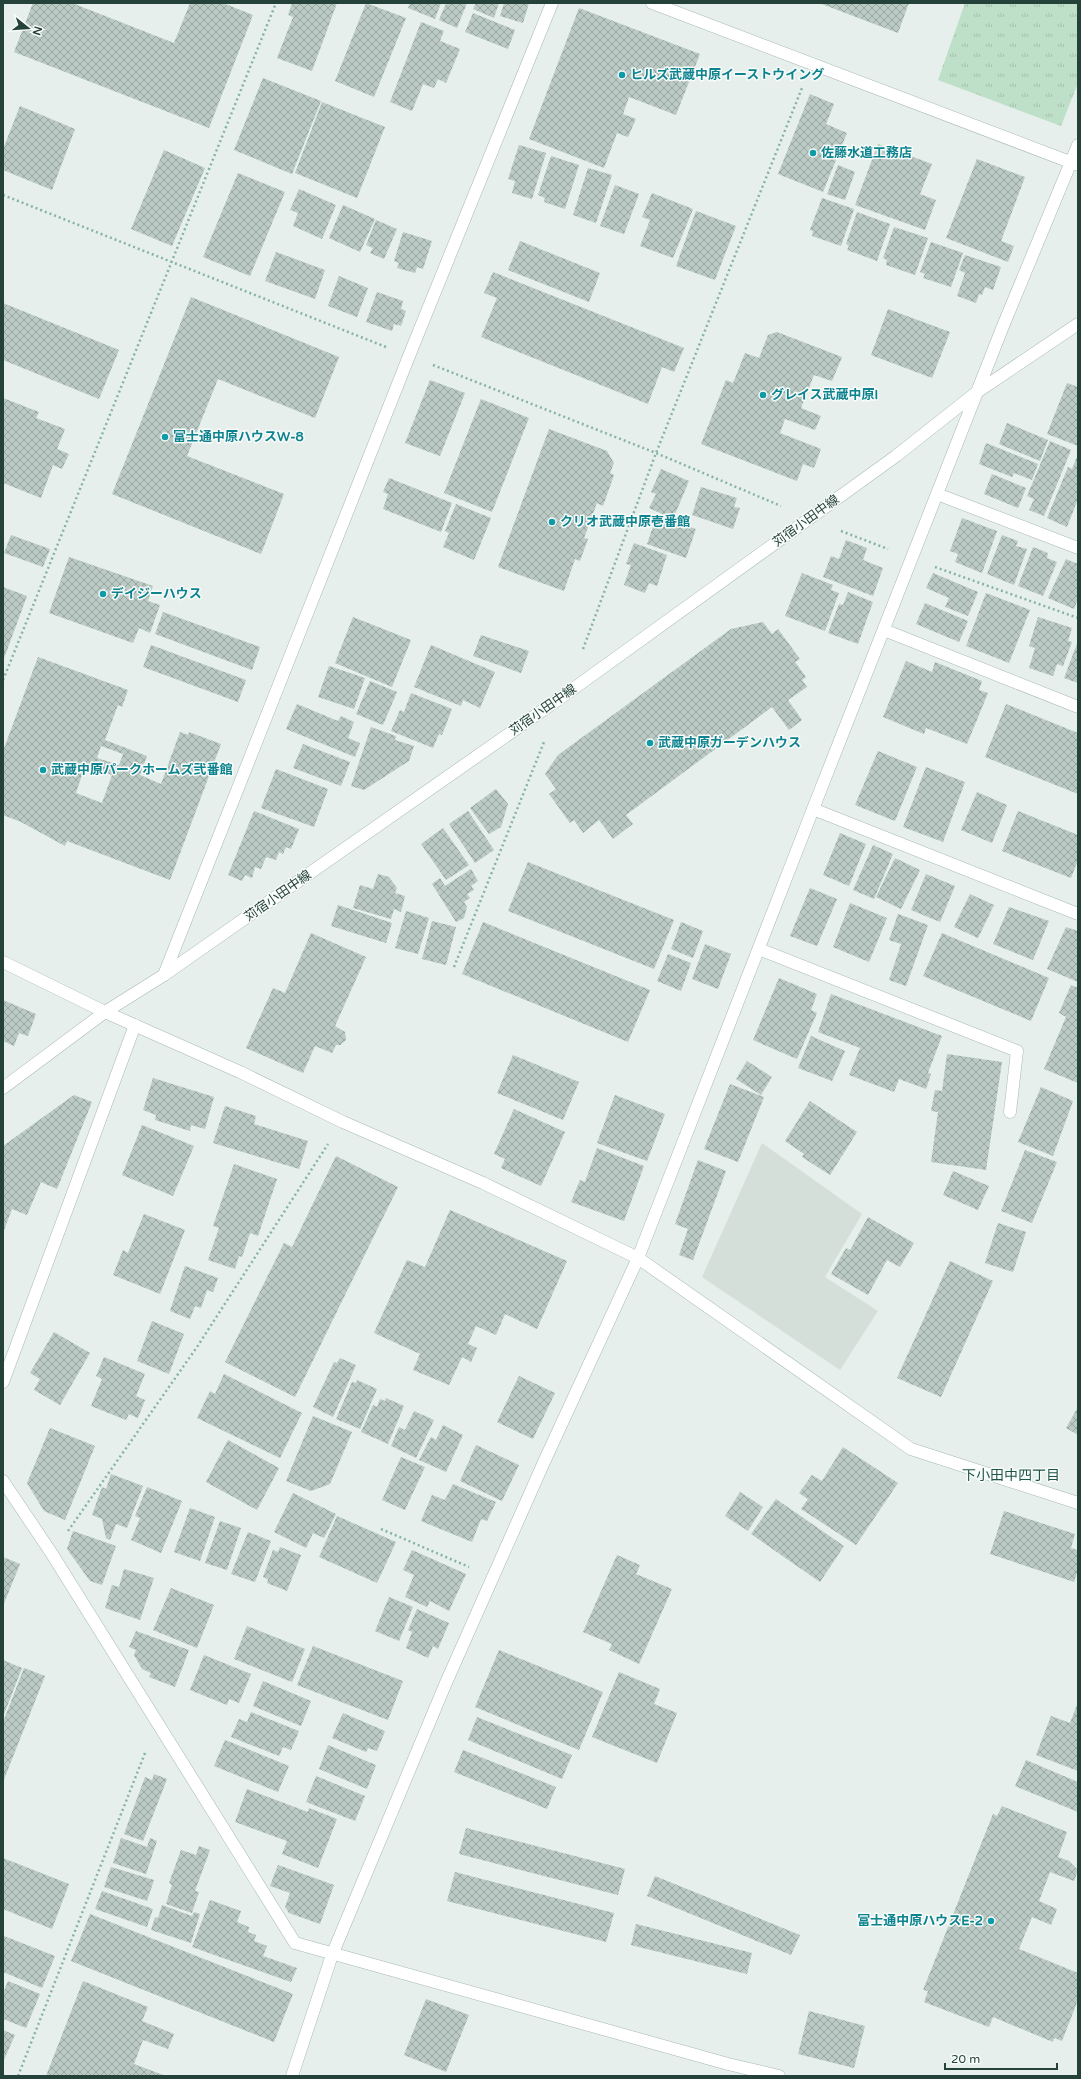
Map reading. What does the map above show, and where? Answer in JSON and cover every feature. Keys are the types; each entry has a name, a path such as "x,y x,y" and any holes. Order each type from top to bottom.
{"street":[{"path":"164,975 409,356 552,3"},
{"path":"652,3 811,65 1074,164"},
{"path":"292,2076 332,1954 445,1685 638,1258 813,808 913,559 977,392 1074,164 1078,145"},
{"name":"苅宿小田中線","path":"3,1088 105,1012 164,975 566,694 896,456 977,392 1078,324"},
{"path":"937,494 1078,548"},
{"path":"884,630 1078,707"},
{"path":"813,808 1078,914"},
{"path":"759,949 1017,1051 1010,1112"},
{"path":"3,962 105,1012 240,1072 343,1122 483,1183 638,1258 911,1449 1078,1503"},
{"path":"3,1382 135,1025"},
{"path":"3,1481 52,1554 295,1943 728,2064 779,2076"}],"path":[{"path":"3,680 276,3"},
{"path":"583,649 656,453 811,65"},
{"path":"3,195 172,264 656,453 783,507"},
{"path":"841,531 913,559 1078,618"},
{"path":"454,967 547,736"},
{"path":"52,1554 197,1346 343,1122"},
{"path":"381,1529 494,1577"},
{"path":"18,2076 158,1723"}],"shaded area":[{"path":"762,1143 862,1214 825,1277 878,1311 840,1370 702,1277"}],"green space":[{"path":"965,3 1078,3 1078,83 1061,126 938,80"}],"building":[{"path":"33,3 72,3 174,43 190,3 223,3 253,15 209,128 14,52"},
{"path":"292,3 337,3 312,71 277,58 293,17 288,15"},
{"path":"366,3 406,18 374,97 335,81"},
{"path":"410,3 441,3 435,19 408,8"},
{"path":"446,3 467,3 457,28 439,20"},
{"path":"476,3 499,3 494,18 473,9"},
{"path":"504,3 529,3 523,23 500,16"},
{"path":"819,3 909,3 898,33"},
{"name":"ヒルズ武蔵中原イーストウイング","path":"579,8 700,54 676,115 629,97 623,114 636,119 628,137 617,133 604,168 529,139"},
{"path":"473,13 515,30 508,49 465,32"},
{"path":"421,22 444,31 440,41 460,49 446,83 438,79 434,88 423,84 412,111 390,102"},
{"path":"263,78 321,101 292,174 234,150"},
{"name":"佐藤水道工務店","path":"810,94 834,104 826,124 847,133 823,192 778,174"},
{"path":"322,102 385,127 357,198 295,173"},
{"path":"20,106 75,129 52,190 3,170 3,149"},
{"path":"878,144 932,164 920,194 936,200 925,230 855,205"},
{"path":"519,145 546,153 532,199 512,193 515,181 508,179"},
{"path":"164,150 205,168 172,246 131,229"},
{"path":"551,156 579,165 565,209 544,202 545,198 538,195"},
{"path":"977,159 1025,177 1001,241 1014,246 1008,262 946,238"},
{"path":"838,165 855,172 845,200 827,194"},
{"path":"588,168 612,175 596,223 573,215"},
{"path":"238,173 285,192 250,276 203,257"},
{"path":"615,185 639,194 624,234 600,226"},
{"path":"299,189 336,205 322,239 293,226 298,213 290,210"},
{"path":"652,193 693,209 673,258 640,246 650,220 642,217"},
{"path":"822,198 854,209 841,246 812,236 813,231 810,230"},
{"path":"343,205 375,219 360,252 329,238"},
{"path":"696,211 736,226 715,280 676,266"},
{"path":"857,212 890,224 877,261 847,250 849,246 846,244"},
{"path":"376,220 397,229 384,259 370,253 373,248 366,245"},
{"path":"894,227 928,238 915,275 886,265 887,260 883,258"},
{"path":"403,232 432,241 423,269 417,267 415,273 397,268 399,263 394,261"},
{"path":"520,241 600,273 589,302 508,270"},
{"path":"931,242 963,253 951,287 923,278 925,274 920,272"},
{"path":"276,252 325,270 315,299 265,281"},
{"path":"965,255 1001,267 993,290 985,287 982,295 979,294 976,303 957,296 965,273 959,270"},
{"path":"493,272 684,348 674,372 662,367 648,404 481,337 497,298 484,293"},
{"path":"339,276 368,288 357,317 328,306"},
{"path":"377,292 403,301 401,309 406,311 401,326 394,324 392,331 366,322"},
{"name":"富士通中原ハウスW-8","path":"191,297 339,357 315,418 218,379 187,456 284,494 261,554 112,494"},
{"path":"3,303 119,350 99,399 3,360"},
{"path":"888,309 950,332 932,378 871,355"},
{"name":"グレイス武蔵中原I","path":"777,332 842,357 832,381 814,375 801,408 821,416 815,430 785,419 780,433 821,449 814,468 803,464 797,481 701,444 726,380 733,383 745,353 759,358 768,335"},
{"path":"430,380 465,393 440,456 405,443"},
{"path":"1067,383 1078,387 1078,446 1047,434"},
{"path":"3,398 39,412 36,418 65,429 57,449 69,454 62,469 53,465 41,498 3,483"},
{"path":"481,399 529,418 492,512 444,493"},
{"path":"1007,423 1048,440 1040,461 999,444"},
{"name":"クリオ武蔵中原壱番館","path":"549,429 607,451 614,463 610,473 614,475 603,506 597,503 584,538 588,539 580,561 575,559 564,591 498,567"},
{"path":"1050,441 1071,450 1044,516 1029,510 1034,499 1027,496"},
{"path":"986,443 1038,464 1032,480 1014,473 1012,477 979,464"},
{"path":"1078,454 1078,499 1067,527 1047,518 1068,467 1072,469"},
{"path":"661,469 689,481 673,519 649,508 656,494 651,492"},
{"path":"992,474 1026,488 1018,508 984,494"},
{"path":"389,478 452,503 441,532 383,509 388,494 383,492"},
{"path":"701,487 737,498 734,507 740,508 733,529 692,515"},
{"path":"456,504 491,518 474,560 443,547 449,533 445,531"},
{"path":"657,515 696,529 686,558 647,544"},
{"path":"962,518 997,531 982,573 955,562 958,554 950,551"},
{"path":"11,535 50,549 43,567 4,553"},
{"path":"1002,535 1018,541 1016,546 1027,549 1014,585 987,574"},
{"path":"846,540 867,548 863,560 883,568 873,596 823,577 831,556 839,559"},
{"path":"634,543 667,555 657,586 649,583 645,593 624,585 631,565 626,564"},
{"path":"1033,547 1048,553 1047,558 1057,562 1043,596 1018,586"},
{"name":"デイジーハウス","path":"69,557 153,586 148,601 160,605 150,633 139,628 133,643 49,613"},
{"path":"1066,559 1078,564 1078,599 1074,609 1048,598"},
{"path":"802,573 833,585 831,590 839,593 825,631 785,616"},
{"path":"933,573 978,592 968,616 945,607 949,598 926,588"},
{"path":"3,587 27,596 3,661"},
{"path":"848,592 873,602 858,644 828,633 839,604 843,605"},
{"path":"986,593 1030,610 1009,663 966,646"},
{"path":"925,603 968,621 959,642 916,624"},
{"path":"163,612 260,647 252,670 155,634"},
{"path":"353,617 411,640 392,687 335,663"},
{"path":"1038,617 1072,628 1068,641 1072,642 1063,666 1057,664 1053,676 1029,668 1035,648 1029,646"},
{"name":"武蔵中原ガーデンハウス","path":"763,622 772,634 778,629 800,659 795,662 806,677 802,680 807,687 788,700 802,720 789,730 772,707 626,815 633,824 613,839 599,820 583,833 574,820 570,823 549,794 556,789 545,774 558,755 731,629"},
{"path":"481,635 529,651 521,673 473,656"},
{"path":"1078,641 1078,683 1064,678"},
{"path":"151,645 246,680 238,702 143,667"},
{"path":"431,645 495,672 480,708 463,700 461,706 414,687"},
{"name":"武蔵中原パークホームズ弐番館","path":"38,657 128,690 122,707 118,705 105,740 147,756 140,775 161,784 180,732 188,735 189,732 221,744 170,880 67,841 65,846 21,822 3,815 3,751","holes":["101,746 123,754 119,765 97,758","85,766 112,775 102,803 76,793"]},
{"path":"906,661 932,672 935,662 982,681 979,690 988,693 967,744 926,728 924,734 883,717"},
{"path":"329,666 365,678 354,709 318,697"},
{"path":"370,681 397,692 383,725 356,714"},
{"path":"411,693 452,709 442,735 439,734 433,748 391,731 400,710 404,712"},
{"path":"297,704 338,721 341,716 354,722 348,738 360,743 355,757 286,729"},
{"path":"1006,704 1078,733 1078,794 985,757"},
{"path":"371,727 396,736 395,740 414,746 409,761 364,790 351,786"},
{"path":"303,744 350,762 341,786 293,768"},
{"path":"878,751 917,767 895,821 855,805"},
{"path":"926,767 965,782 943,842 903,827"},
{"path":"276,769 328,789 314,827 261,808"},
{"path":"496,789 508,804 501,827 489,834 470,808"},
{"path":"977,792 1007,805 992,843 961,830"},
{"path":"254,811 299,829 291,849 286,847 283,854 279,852 276,860 266,857 261,869 255,867 252,878 245,875 242,881 228,875"},
{"path":"468,811 494,850 475,863 449,824"},
{"path":"1018,811 1078,835 1078,860 1071,878 1002,851"},
{"path":"443,828 469,865 446,880 421,844"},
{"path":"840,833 866,844 849,886 823,875"},
{"path":"873,845 893,854 874,899 853,890"},
{"path":"895,858 920,870 901,909 876,897"},
{"path":"528,862 674,920 654,969 508,911"},
{"path":"471,869 478,881 471,886 474,890 467,894 470,898 464,902 467,907 464,918 456,922 432,884 440,878 445,886"},
{"path":"378,874 389,877 397,888 395,893 405,896 401,912 394,909 391,919 353,908 360,885 373,889"},
{"path":"926,874 955,886 940,922 911,910"},
{"path":"810,888 837,899 817,946 790,936"},
{"path":"970,894 994,905 978,938 954,927"},
{"path":"850,903 887,918 869,962 833,947"},
{"path":"338,905 392,923 386,943 331,926"},
{"path":"1009,907 1049,921 1033,960 993,944"},
{"path":"406,911 429,918 418,954 395,948"},
{"path":"898,914 928,925 906,986 889,980 901,944 889,940"},
{"path":"432,921 456,927 446,965 422,959"},
{"path":"483,922 650,990 628,1042 462,974"},
{"path":"681,922 703,931 693,958 671,949"},
{"path":"1066,927 1078,931 1078,982 1047,969"},
{"path":"311,933 366,957 335,1026 345,1032 346,1040 340,1045 336,1045 332,1053 315,1046 303,1073 246,1048 273,988 285,993"},
{"path":"942,933 1049,978 1031,1021 923,976"},
{"path":"705,944 731,954 718,989 692,979"},
{"path":"668,954 691,963 681,991 657,981"},
{"path":"779,978 817,994 811,1010 817,1013 797,1059 753,1040"},
{"path":"1071,985 1078,988 1078,1083 1044,1069 1066,1017 1059,1013"},
{"path":"831,994 942,1036 928,1073 931,1074 926,1089 899,1079 894,1092 849,1075 860,1048 818,1032"},
{"path":"3,1000 36,1014 28,1036 19,1033 14,1046 3,1041"},
{"path":"811,1036 845,1051 832,1081 798,1068"},
{"path":"947,1054 1002,1062 986,1170 931,1162 938,1112 931,1111 935,1090 942,1091"},
{"path":"513,1055 579,1082 563,1120 497,1093"},
{"path":"747,1061 772,1077 761,1095 736,1079"},
{"path":"153,1078 214,1097 205,1129 191,1125 190,1131 155,1120 156,1115 143,1110"},
{"path":"730,1084 764,1097 738,1162 704,1149"},
{"path":"1041,1087 1073,1101 1053,1156 1018,1142"},
{"path":"74,1095 92,1102 57,1189 41,1182 27,1215 12,1209 3,1233 3,1146"},
{"path":"615,1095 665,1114 647,1161 597,1143"},
{"path":"810,1101 857,1132 830,1175 802,1157 804,1154 785,1141"},
{"path":"225,1106 256,1116 254,1124 308,1141 299,1169 213,1143"},
{"path":"514,1109 565,1132 541,1186 501,1168 505,1159 494,1154"},
{"path":"142,1125 194,1146 173,1196 122,1175"},
{"path":"597,1148 644,1166 624,1221 571,1202 580,1180 585,1182"},
{"path":"1025,1150 1057,1162 1032,1223 1001,1211"},
{"path":"336,1156 398,1187 295,1397 225,1362 284,1243 292,1247"},
{"path":"698,1160 726,1171 693,1260 679,1255 688,1229 675,1224"},
{"path":"234,1164 277,1179 258,1236 250,1233 242,1257 239,1256 235,1269 208,1260 219,1228 213,1226"},
{"path":"953,1171 989,1186 978,1210 943,1195"},
{"path":"450,1210 567,1261 537,1329 505,1314 496,1335 476,1326 468,1344 477,1348 471,1362 462,1357 449,1385 413,1370 420,1354 374,1333 407,1260 425,1267"},
{"path":"144,1214 185,1230 160,1294 113,1275 123,1250 128,1253"},
{"path":"868,1217 914,1243 900,1267 887,1260 868,1295 831,1274 846,1248 850,1250"},
{"path":"998,1223 1026,1232 1013,1272 985,1263"},
{"path":"950,1261 993,1281 941,1397 897,1378"},
{"path":"185,1266 218,1278 213,1292 207,1290 201,1308 195,1306 190,1319 170,1311"},
{"path":"152,1321 184,1334 169,1374 137,1361"},
{"path":"54,1332 90,1353 60,1405 34,1390 40,1379 30,1373"},
{"path":"104,1357 145,1374 136,1396 145,1400 138,1418 129,1414 126,1420 91,1406 102,1379 96,1376"},
{"path":"340,1358 356,1365 333,1417 313,1407 334,1362 337,1363"},
{"path":"224,1374 302,1413 280,1458 197,1418 210,1391 215,1394"},
{"path":"519,1376 555,1393 533,1439 497,1422"},
{"path":"357,1380 377,1389 360,1429 336,1419 352,1382 356,1383"},
{"path":"386,1398 404,1406 388,1444 361,1432 373,1405 377,1407 380,1399 385,1401"},
{"path":"1078,1407 1078,1435 1066,1428"},
{"path":"414,1411 434,1420 416,1458 391,1446 399,1427 405,1430"},
{"path":"313,1416 352,1432 330,1484 311,1491 286,1481"},
{"path":"443,1425 463,1435 446,1472 419,1460 431,1437 436,1440"},
{"path":"50,1428 95,1446 65,1520 44,1511 27,1483"},
{"path":"228,1440 279,1468 257,1510 206,1482"},
{"path":"476,1445 519,1465 502,1501 460,1481"},
{"path":"843,1447 898,1483 856,1545 801,1509 808,1499 799,1493 812,1475 822,1481"},
{"path":"401,1457 425,1467 405,1510 382,1500"},
{"path":"111,1474 143,1486 127,1528 116,1524 110,1540 106,1538 102,1519 92,1515 102,1487 106,1489"},
{"path":"453,1484 496,1502 487,1521 481,1519 472,1542 421,1521 432,1495 445,1500"},
{"path":"147,1487 182,1501 161,1553 131,1540 140,1518 135,1516"},
{"path":"740,1492 763,1507 748,1531 725,1516"},
{"path":"293,1493 336,1514 324,1538 313,1533 306,1548 274,1532"},
{"path":"776,1499 844,1546 820,1582 751,1534"},
{"path":"190,1508 215,1517 200,1561 174,1552"},
{"path":"1004,1511 1075,1534 1071,1548 1078,1550 1078,1570 1074,1582 990,1554"},
{"path":"337,1516 396,1542 377,1583 319,1557"},
{"path":"220,1521 241,1528 227,1570 205,1563"},
{"path":"73,1531 116,1546 102,1585 90,1581 67,1549"},
{"path":"248,1532 271,1541 255,1582 231,1574"},
{"path":"280,1547 301,1555 287,1591 267,1583 268,1579 263,1577 273,1550 278,1552"},
{"path":"412,1550 466,1574 449,1611 430,1601 427,1607 405,1597 414,1575 403,1570"},
{"path":"617,1555 640,1565 636,1574 672,1589 639,1664 609,1650 612,1644 583,1632"},
{"path":"3,1557 20,1564 3,1606"},
{"path":"124,1569 154,1578 140,1620 105,1608 112,1585 119,1587"},
{"path":"171,1588 214,1605 197,1648 153,1630"},
{"path":"389,1597 413,1607 399,1641 375,1631"},
{"path":"417,1609 449,1623 438,1649 433,1646 428,1658 406,1648 412,1632 408,1630"},
{"path":"247,1626 305,1649 292,1682 234,1659"},
{"path":"136,1631 189,1650 175,1687 149,1677 151,1673 142,1669 134,1655 136,1650 129,1647"},
{"path":"313,1646 403,1681 388,1720 297,1685"},
{"path":"499,1650 603,1692 579,1750 475,1707"},
{"path":"204,1655 251,1674 239,1703 229,1699 227,1705 190,1690"},
{"path":"3,1660 22,1668 3,1717"},
{"path":"24,1668 45,1676 3,1782 3,1722"},
{"path":"619,1672 660,1689 654,1704 677,1713 657,1763 592,1737"},
{"path":"263,1681 311,1701 301,1726 253,1706"},
{"path":"1078,1702 1078,1771 1036,1755 1051,1716 1070,1723"},
{"path":"251,1712 299,1731 291,1750 283,1747 279,1756 231,1737 239,1719 247,1722"},
{"path":"343,1713 385,1731 377,1751 368,1748 366,1752 332,1738"},
{"path":"477,1717 572,1755 562,1779 468,1740"},
{"path":"225,1740 289,1766 278,1792 214,1766"},
{"path":"328,1745 376,1765 367,1789 319,1769"},
{"path":"463,1750 556,1787 547,1809 454,1772"},
{"path":"1026,1760 1078,1782 1078,1812 1015,1786"},
{"path":"154,1774 167,1779 143,1841 124,1834 145,1777 152,1780"},
{"path":"316,1776 365,1796 355,1821 306,1802"},
{"path":"247,1789 308,1812 309,1808 337,1819 318,1868 282,1854 287,1841 235,1822"},
{"name":"富士通中原ハウスE-2","path":"1002,1806 1067,1832 1058,1857 1069,1861 1078,1870 1074,1881 1050,1872 1039,1901 1057,1909 1051,1925 1032,1917 1019,1949 1078,1973 1078,2000 1062,2041 1054,2038 1053,2042 993,2017 989,2027 924,2002 928,1991 923,1990 993,1814 997,1816"},
{"path":"466,1828 625,1869 618,1895 459,1854"},
{"path":"121,1838 147,1847 150,1838 157,1841 146,1874 113,1863"},
{"path":"199,1846 210,1850 195,1891 199,1892 192,1913 166,1904 172,1885 169,1883 181,1850 196,1855"},
{"path":"3,1858 69,1884 52,1929 3,1909"},
{"path":"278,1865 334,1885 320,1924 289,1913 285,1907 290,1893 270,1886"},
{"path":"111,1867 154,1880 147,1901 104,1887"},
{"path":"455,1872 614,1913 606,1942 447,1901"},
{"path":"655,1876 800,1935 791,1955 647,1896"},
{"path":"102,1891 153,1909 147,1927 95,1909"},
{"path":"210,1900 241,1911 237,1922 249,1927 248,1932 256,1935 254,1941 267,1946 263,1956 297,1968 291,1982 192,1947"},
{"path":"162,1905 192,1916 194,1912 200,1914 191,1943 151,1930 155,1917 158,1918"},
{"path":"90,1914 293,1994 274,2042 71,1961"},
{"path":"636,1924 752,1953 747,1974 631,1945"},
{"path":"4,1936 55,1956 42,1988 3,1972"},
{"path":"8,1981 40,1994 26,2028 3,2019 3,1993"},
{"path":"83,1981 148,2007 142,2021 174,2034 168,2049 143,2040 134,2064 166,2076 46,2076"},
{"path":"426,1999 469,2015 446,2072 404,2055"},
{"path":"809,2011 865,2026 854,2068 798,2054"},
{"path":"3,2030 15,2035 3,2062"}],"place":[{"name":"ヒルズ武蔵中原イーストウイング","path":"622,75"},
{"name":"佐藤水道工務店","path":"813,153"},
{"name":"グレイス武蔵中原I","path":"763,395"},
{"name":"富士通中原ハウスW-8","path":"165,437"},
{"name":"クリオ武蔵中原壱番館","path":"552,522"},
{"name":"デイジーハウス","path":"103,594"},
{"name":"武蔵中原ガーデンハウス","path":"650,743"},
{"name":"武蔵中原パークホームズ弐番館","path":"43,770"},
{"name":"富士通中原ハウスE-2","path":"991,1921"}],"district":[{"name":"下小田中四丁目","path":"1011,1475"}]}
